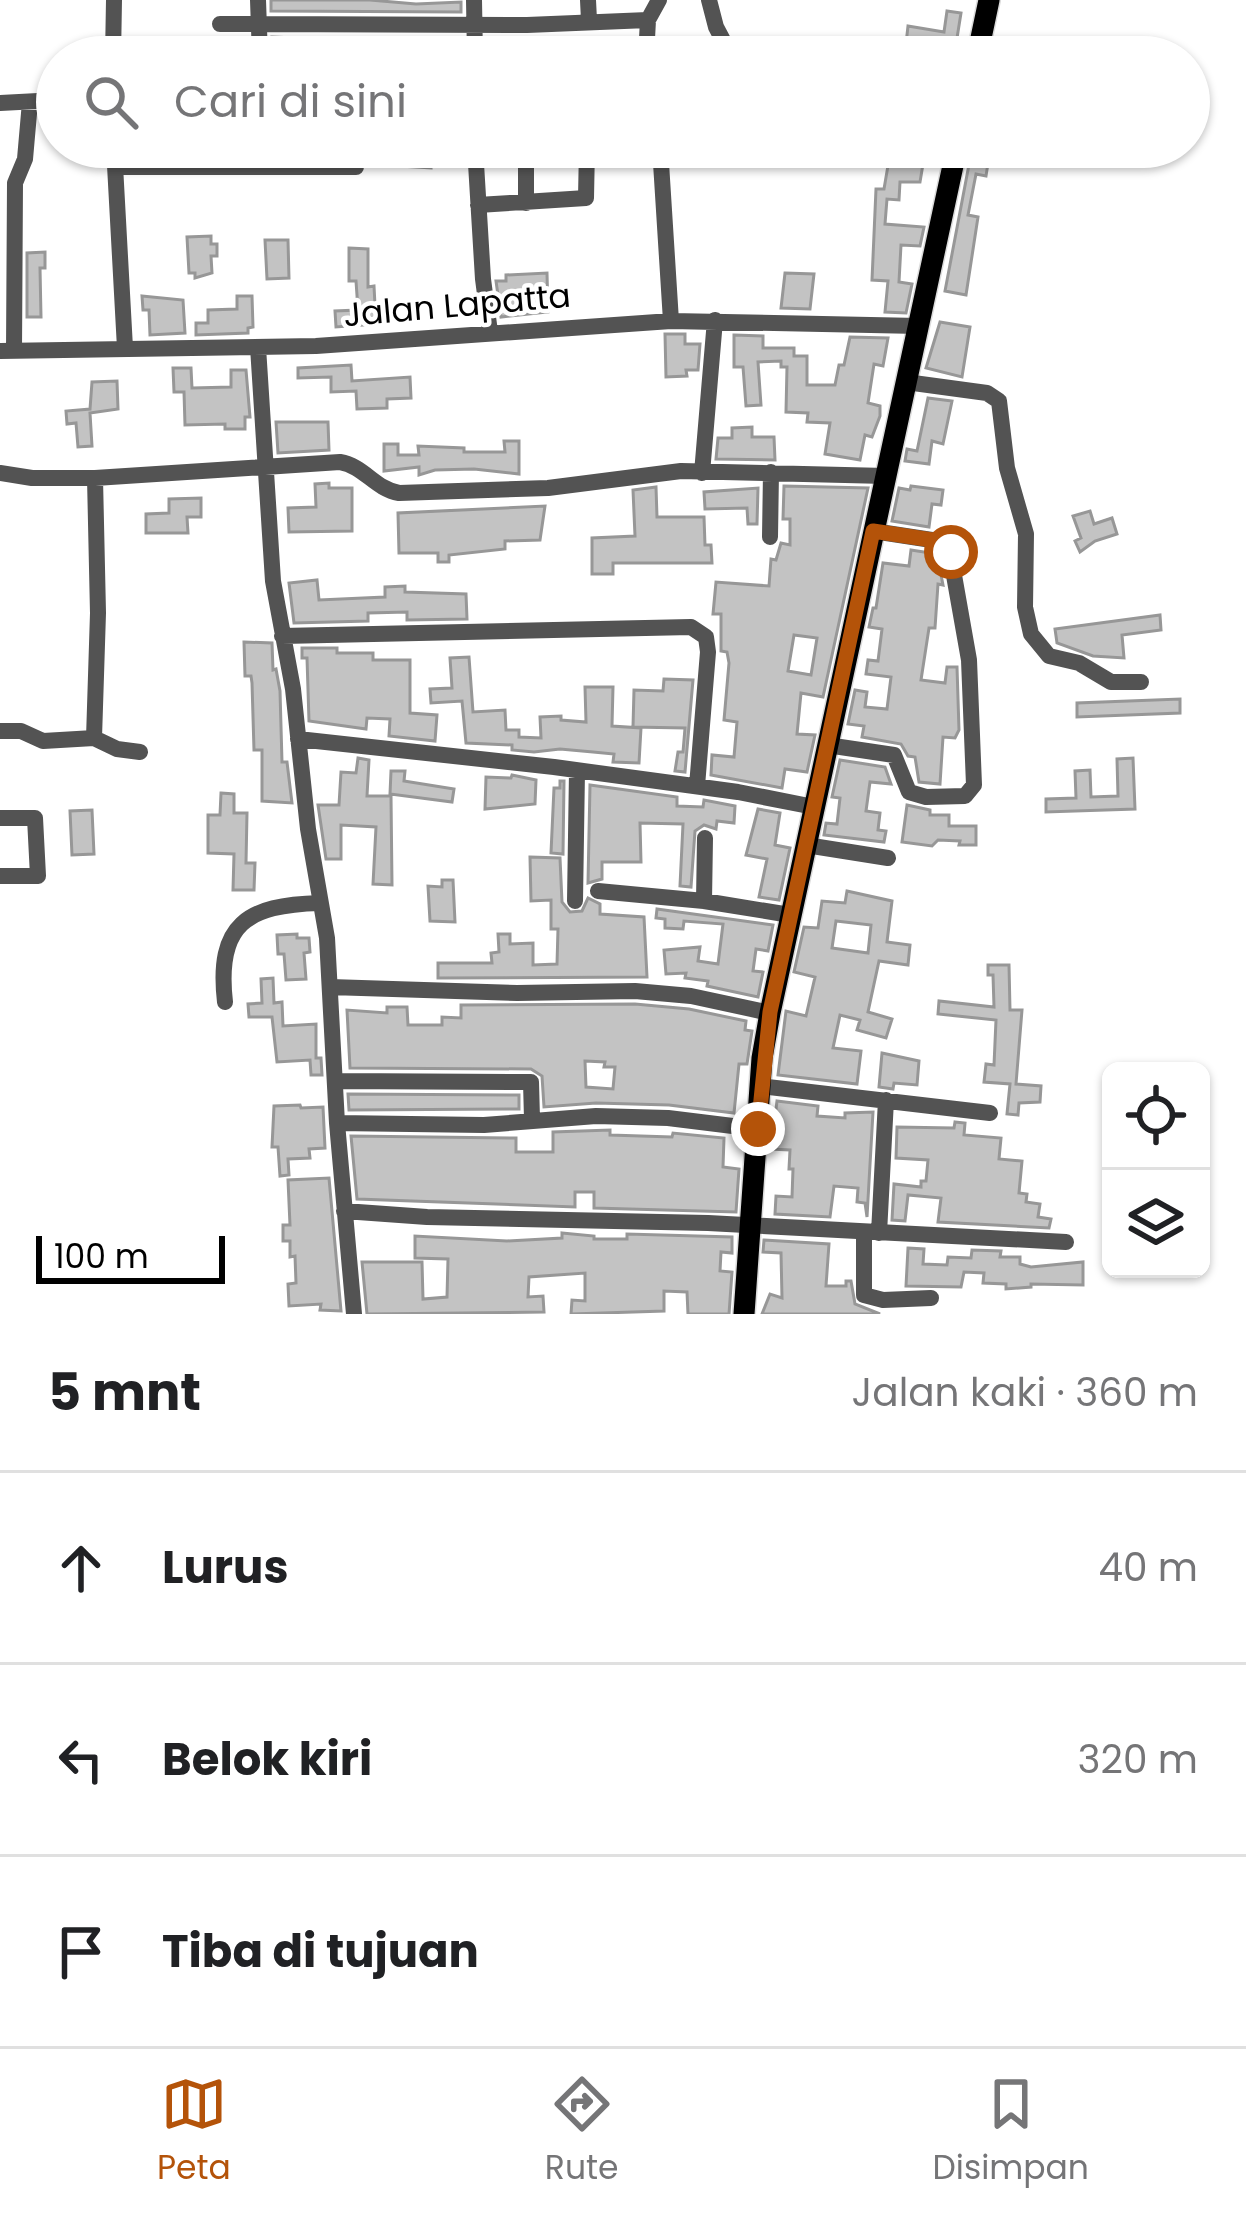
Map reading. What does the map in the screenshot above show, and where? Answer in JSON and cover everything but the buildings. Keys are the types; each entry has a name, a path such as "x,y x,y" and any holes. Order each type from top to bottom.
{"main road":[{"path":"981,36 989,0"},
{"path":"744,1314 760,1086 770,1012 953,168"}],"street":[{"path":"113,36 114,0"},
{"path":"258,0 259,36"},
{"path":"474,0 476,36"},
{"path":"588,0 589,20"},
{"path":"647,36 648,20 659,0"},
{"path":"709,0 721,36"},
{"path":"220,24 648,20"},
{"path":"7,351 15,183 25,159 30,102"},
{"path":"0,103 36,102"},
{"path":"115,168 125,348"},
{"path":"477,168 490,332"},
{"path":"526,168 526,202"},
{"path":"478,206 586,199 587,168"},
{"path":"661,168 670,320"},
{"name":"Jalan Lapatta","path":"7,351 258,347 670,320 919,326"},
{"path":"702,473 715,320"},
{"path":"258,347 273,581 330,987 354,1314"},
{"path":"906,382 987,393 999,401 1007,468 1028,546 1025,607 1031,634 1049,656 1079,663 1111,682 1141,682"},
{"path":"0,473 95,478 351,464 399,493 548,488 644,473 886,476"},
{"path":"770,537 771,472"},
{"path":"94,738 95,478"},
{"path":"827,745 894,755 909,792 917,795 965,796 974,784 969,660 951,552 945,542 873,531"},
{"path":"281,636 691,627 703,632 708,652 697,786"},
{"path":"0,731 21,731 43,741 94,738 116,749 140,752"},
{"path":"298,739 697,786 814,807"},
{"path":"575,901 578,771"},
{"path":"0,818 35,818 38,876 0,877"},
{"path":"704,901 705,838"},
{"path":"806,845 888,858"},
{"path":"598,891 790,915"},
{"path":"225,1002 224,952 247,919 274,906 320,903"},
{"path":"330,987 635,991 691,996 770,1012"},
{"path":"336,1081 531,1082 532,1119"},
{"path":"760,1086 990,1112"},
{"path":"886,1100 864,1295 884,1300 931,1298"},
{"path":"337,1124 484,1125 532,1119 668,1118 758,1129"},
{"path":"344,1211 1066,1242"}],"route":[{"path":"758,1129 770,1012 873,531 945,542 951,552"}]}
